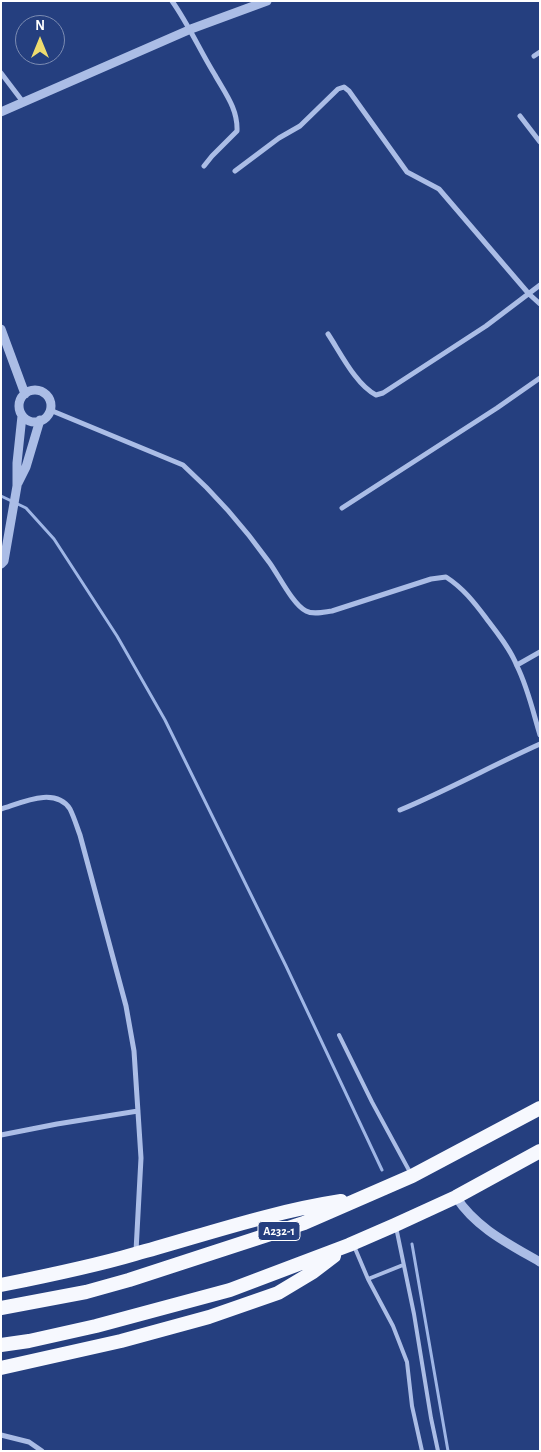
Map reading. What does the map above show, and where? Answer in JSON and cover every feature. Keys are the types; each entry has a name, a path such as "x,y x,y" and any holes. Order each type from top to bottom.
{"highway":[{"name":"A232-1","path":"1,1308 86,1292 304,1223 412,1176 540,1108"},
{"path":"1,1345 30,1341 96,1326 230,1290 351,1244 395,1225 456,1197 540,1151"},
{"path":"1,1285 74,1270 302,1207 359,1198"},
{"path":"1,1368 129,1339 209,1317 278,1293 313,1272 351,1244"}],"street":[{"path":"172,1 191,29 214,75 228,95 238,120 237,131 204,166"},
{"path":"1,112 191,29 266,1"},
{"path":"534,56 540,52"},
{"path":"1,73 24,103"},
{"path":"235,171 278,138 300,126 338,89 344,87 349,91 406,172 433,184 439,189 529,294 540,304"},
{"path":"520,116 540,142"},
{"path":"328,334 359,380 370,392 376,395 383,393 478,331 540,285"},
{"path":"1,329 25,394"},
{"path":"342,508 498,408 540,378"},
{"path":"1,564 4,561 17,486 17,463 22,416 19,402 25,394 34,390 43,393 49,400 50,410 44,418 30,421 22,416"},
{"path":"50,410 183,465 198,478 233,516 270,562 299,605 306,611 318,613 332,611 431,579 446,577 459,585 475,603 506,646 517,665 540,735"},
{"path":"17,486 26,467 40,420"},
{"path":"517,665 540,652"},
{"path":"400,810 455,786 481,771 540,744"},
{"path":"1,809 47,797 61,800 70,809 80,835 126,1006 134,1051 141,1158 135,1254"},
{"path":"1,1135 138,1111"},
{"path":"456,1197 465,1212 492,1234 540,1262"},
{"path":"1,1435 29,1442 42,1451"}],"lane":[{"path":"339,1035 412,1176"},
{"path":"395,1225 414,1314 430,1418 438,1450"},
{"path":"351,1244 394,1326 407,1362 412,1406 422,1451"},
{"path":"368,1279 403,1265"}],"waterway":[{"path":"1,496 26,508 54,539 117,636 165,720 286,966 382,1170"},
{"path":"412,1244 448,1451"}]}
